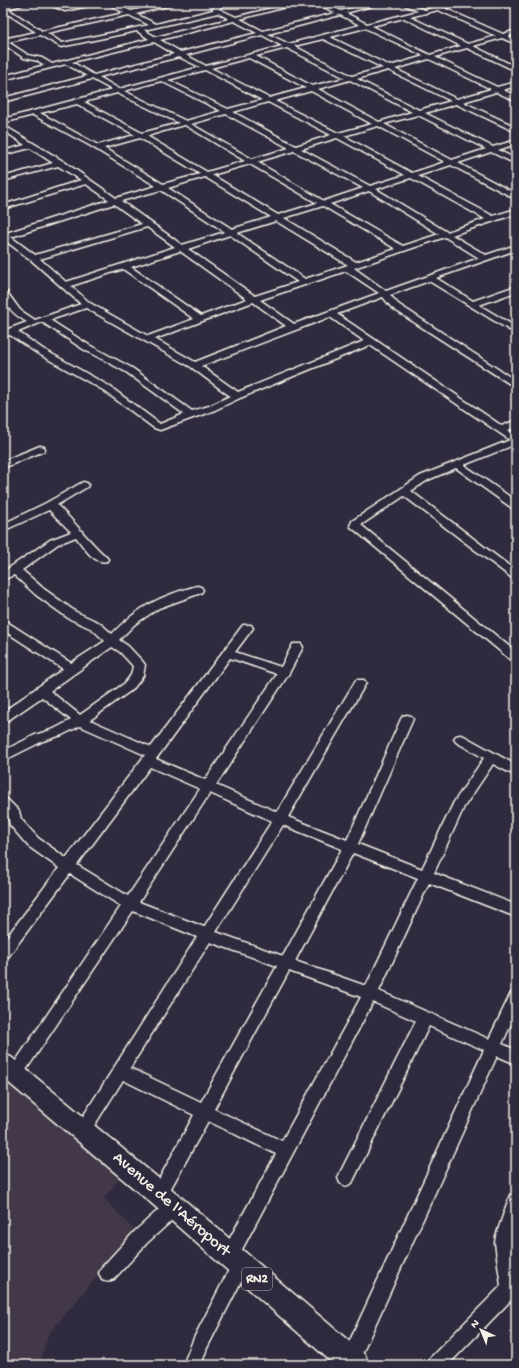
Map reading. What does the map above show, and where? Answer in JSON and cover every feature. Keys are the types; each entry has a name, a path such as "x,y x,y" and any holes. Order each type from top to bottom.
{"highway":[{"name":"Avenue de l'Aéroport","path":"9,1069 83,1129 353,1363"}],"street":[{"path":"25,3 4,9 60,44 64,45 139,30 218,11 516,162"},
{"path":"48,3 65,10 99,3"},
{"path":"110,3 155,26"},
{"path":"3,41 176,3"},
{"path":"218,11 215,8 222,3"},
{"path":"3,78 298,3"},
{"path":"320,3 364,26 516,99"},
{"path":"9,107 3,100 261,32 379,3"},
{"path":"403,3 423,12"},
{"path":"3,121 16,115 34,113 79,102 206,67 459,3"},
{"path":"438,8 516,42"},
{"path":"404,16 516,69"},
{"path":"139,30 179,54 338,136 492,219"},
{"path":"98,147 351,79 516,32"},
{"path":"325,37 516,130"},
{"path":"3,41 26,57 40,59 51,66"},
{"path":"250,56 516,197"},
{"path":"67,62 118,91 187,124 402,249"},
{"path":"162,79 228,112 370,189 444,235 485,258"},
{"path":"4,236 114,200 516,84"},
{"path":"79,102 143,136 277,218 351,266 385,294 395,306 516,385"},
{"path":"34,113 98,147 231,232 304,282"},
{"path":"3,127 87,181 293,326"},
{"path":"66,286 181,247 324,204 516,142"},
{"path":"3,153 32,145"},
{"path":"3,179 60,163"},
{"path":"3,207 87,181"},
{"path":"147,339 254,299 516,211"},
{"path":"34,258 149,224"},
{"path":"4,236 34,258 87,305 194,365 237,396"},
{"path":"194,365 293,326 516,247"},
{"path":"124,266 200,319"},
{"path":"430,278 516,331"},
{"path":"473,304 516,288"},
{"path":"3,293 17,312"},
{"path":"7,333 87,305"},
{"path":"3,310 17,312 38,321 129,370 191,415"},
{"path":"330,313 516,441"},
{"path":"7,333 106,388 160,427 212,408 237,396 371,341"},
{"path":"501,430 516,423"},
{"path":"516,441 424,478 356,523 355,526 516,658"},
{"path":"3,465 40,449"},
{"path":"457,464 516,506"},
{"path":"3,528 83,485"},
{"path":"404,491 516,576"},
{"path":"50,504 94,552 103,559"},
{"path":"3,577 54,542 78,533"},
{"path":"3,756 28,743 58,732 80,721 129,686 137,676 139,665 124,649 112,641 96,626 72,614 40,592 15,570"},
{"path":"3,718 42,692 71,668 112,641 131,620 150,608 197,590"},
{"path":"3,625 71,668"},
{"path":"3,953 247,628"},
{"path":"9,1069 130,904 284,672 297,647"},
{"path":"227,653 284,672"},
{"path":"83,1129 280,820 360,683"},
{"path":"42,692 80,721 139,746 150,756 208,787 280,820 516,911"},
{"path":"108,1273 141,1237 166,1200 204,1112 350,847 407,719"},
{"path":"460,739 516,771"},
{"path":"192,1365 235,1260 286,1151 370,994 459,805 480,772 491,758"},
{"path":"3,803 14,814 14,821 23,833 34,842 67,866 130,904 285,964 370,994 492,1048 516,1057"},
{"path":"353,1363 516,997"},
{"path":"346,1178 425,1018"},
{"path":"120,1071 286,1151"},
{"path":"435,1365 513,1286 503,1243 516,1201"}],"shaded area":[{"path":"3,1077 121,1177 104,1198 135,1231 48,1335 40,1365 3,1365"}]}
